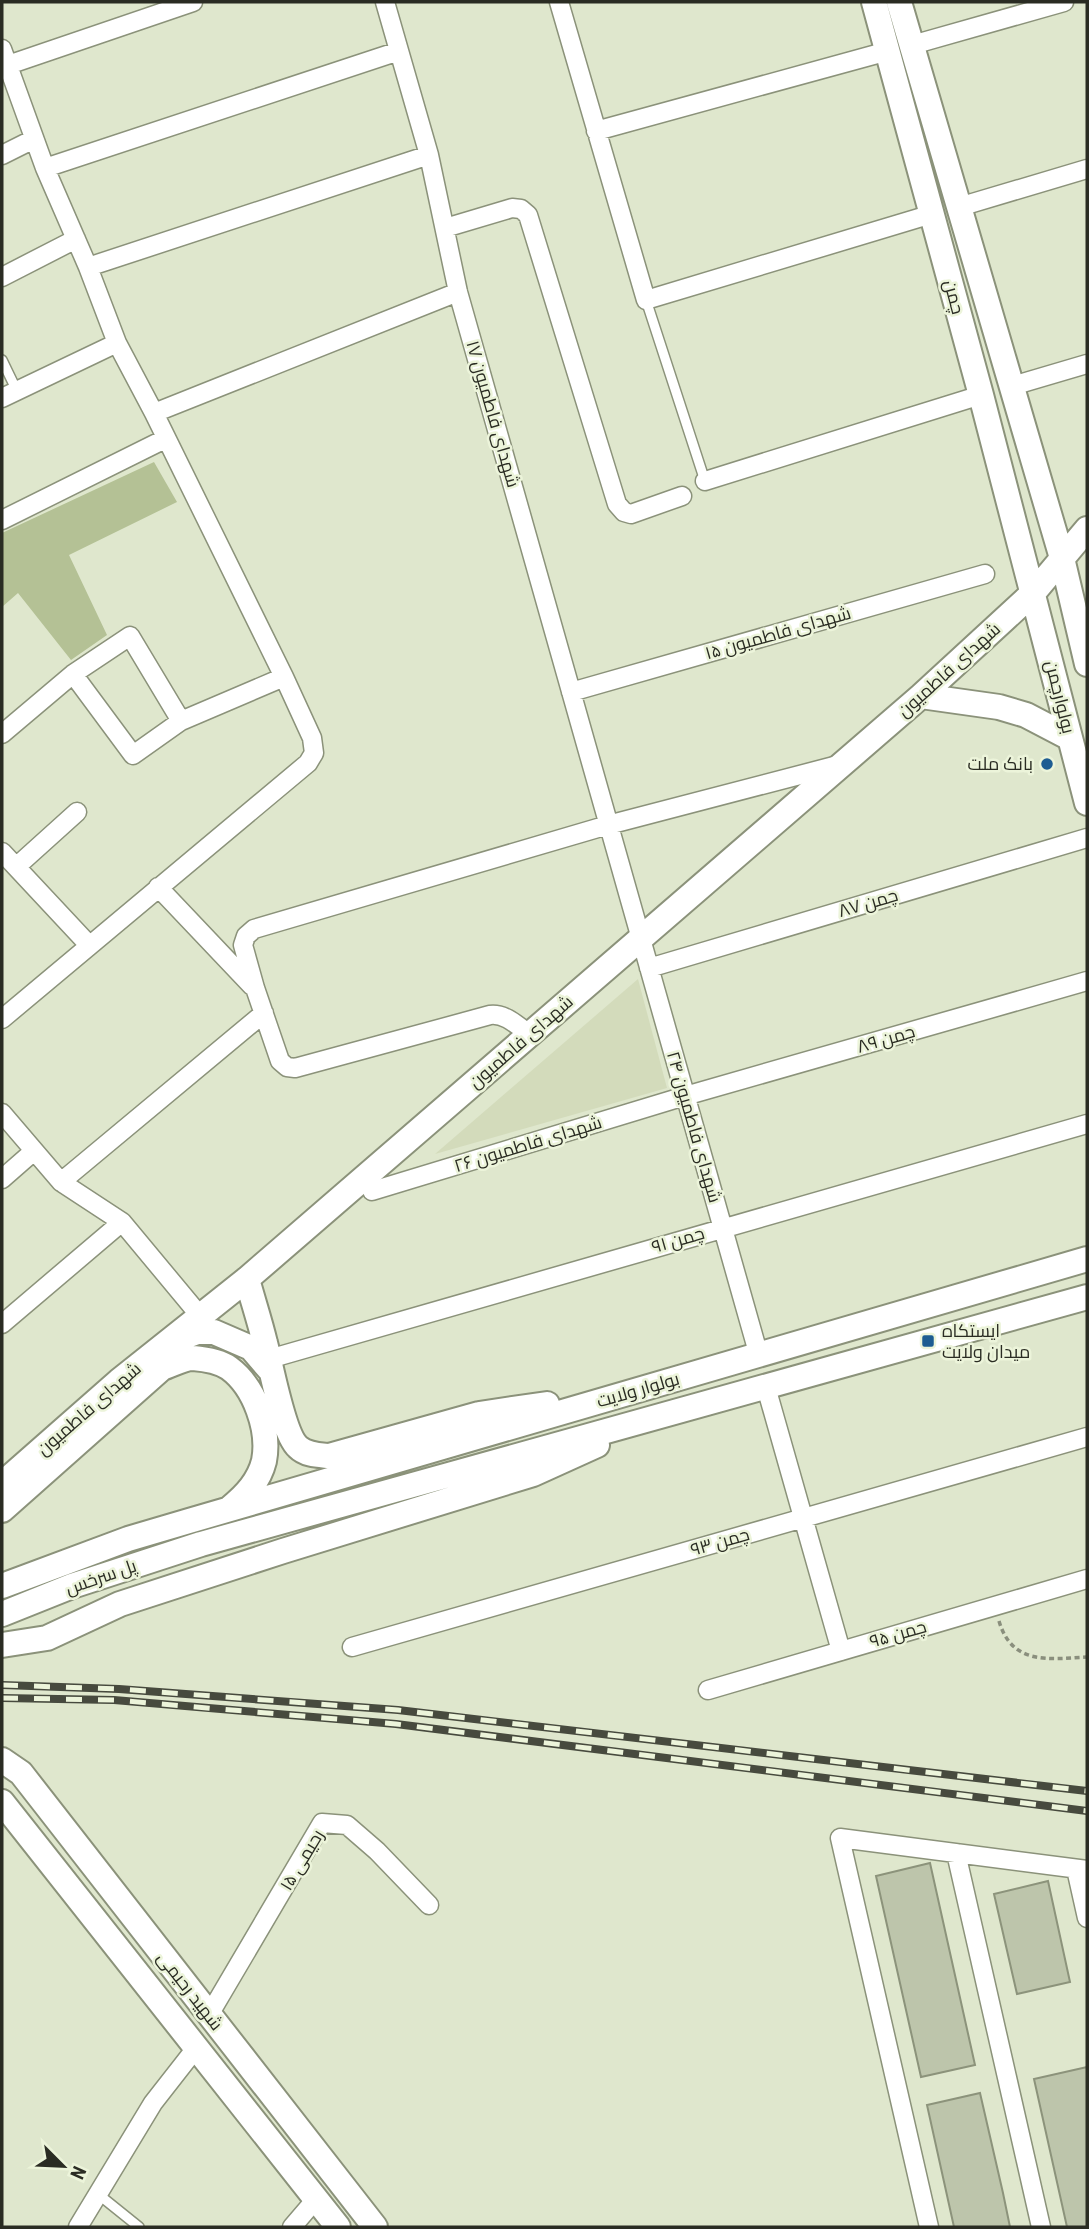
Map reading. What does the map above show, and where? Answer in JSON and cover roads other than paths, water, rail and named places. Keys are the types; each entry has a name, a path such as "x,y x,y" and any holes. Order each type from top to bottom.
{"main road":[{"name":"چمن","path":"874,2 1034,592"},
{"name":"چمن","path":"899,2 1062,558"},
{"path":"888,51 912,45"},
{"path":"932,214 959,206"},
{"path":"981,395 1012,386"},
{"path":"1062,558 1087,529"},
{"name":"شهدای فاطمیون","path":"2,1484 118,1381 247,1279 921,696 1034,592 1062,558"},
{"name":"بولوارچمن","path":"1062,558 1087,664"},
{"name":"بولوارچمن","path":"1034,592 1087,803"},
{"path":"1077,625 1087,596"},
{"path":"921,696 999,707 1026,715 1070,738"},
{"name":"بولوار ولایت","path":"189,1521 1087,1259"},
{"path":"247,1279 286,1423 296,1447 309,1454 329,1456 479,1414 644,1388"},
{"name":"بولوار ولایت","path":"201,1544 1087,1297"},
{"path":"166,1344 197,1332 214,1332 251,1348 269,1364"},
{"path":"2,1510 162,1368 190,1358 213,1361 229,1368 247,1387 266,1437 264,1461 258,1478 248,1493 227,1510"},
{"path":"2,1645 47,1638 120,1604 533,1474 658,1416"},
{"name":"پل سرخس","path":"2,1586 116,1544 189,1521"},
{"name":"پل سرخس","path":"2,1614 72,1586 201,1544"},
{"name":"شهید رحیمی","path":"2,1760 21,1773 374,2227"},
{"name":"شهید رحیمی","path":"2,1802 338,2227"},
{"path":"113,1943 139,1924"}],"street":[{"path":"2,1019 308,763 314,753 312,738 284,677 117,343 88,267 45,169 5,57 193,2"},
{"name":"شهدای فاطمیون ۱۷","path":"386,2 429,155 458,292 640,939"},
{"path":"559,2 646,300 932,214"},
{"path":"912,45 1064,2"},
{"path":"45,169 399,51"},
{"path":"596,131 888,51"},
{"path":"2,155 34,139"},
{"path":"88,267 429,155"},
{"path":"959,206 1087,169"},
{"path":"444,228 512,208 521,209 528,215 617,504 624,512 631,514 682,496"},
{"path":"2,277 76,239"},
{"path":"154,413 458,292"},
{"path":"9,395 117,343"},
{"path":"1012,386 1087,364"},
{"path":"705,481 981,395"},
{"path":"2,520 165,439"},
{"name":"شهدای فاطمیون ۱۵","path":"571,692 985,574"},
{"path":"2,734 73,674 130,636 181,722"},
{"path":"73,674 133,755 181,722 284,677"},
{"path":"529,1034 498,1014 490,1015 295,1068 287,1067 280,1061 243,945 246,936 254,929 608,825 841,764"},
{"path":"16,867 77,812"},
{"name":"چمن ۸۷","path":"649,968 1087,838"},
{"path":"2,852 89,945"},
{"path":"158,887 255,988"},
{"name":"شهدای فاطمیون ۲۴","path":"640,939 759,1356"},
{"name":"چمن ۸۹","path":"685,1096 1087,981"},
{"path":"61,1182 264,1013"},
{"name":"شهدای فاطمیون ۲۶","path":"372,1191 685,1096"},
{"path":"2,1113 61,1182 122,1222 201,1317"},
{"name":"چمن ۹۱","path":"269,1364 722,1227 1087,1124"},
{"path":"2,1179 34,1151"},
{"path":"2,1324 122,1222"},
{"path":"766,1387 841,1651"},
{"name":"چمن ۹۳","path":"352,1647 1087,1437"},
{"name":"چمن ۹۵","path":"708,1690 1087,1579"},
{"name":"رحیمی ۱۵","path":"209,2015 323,1824 347,1825 377,1851 429,1905"},
{"path":"929,2227 840,1838 1082,1869 1087,1918"},
{"path":"956,1853 1041,2227"},
{"path":"78,2227 153,2103 196,2048"},
{"path":"292,2227 316,2199"}],"lane":[{"path":"646,300 705,481"},
{"path":"2,360 9,395"},
{"path":"98,2194 139,2227"}],"railway":[{"path":"2,1685 119,1689 398,1710 1087,1791"},
{"path":"2,1698 114,1700 396,1724 1087,1811"}],"place":[{"name":"بانک ملت","path":"1047,764"},
{"name":"ایستکاه میدان ولایت","path":"928,1341"}]}
